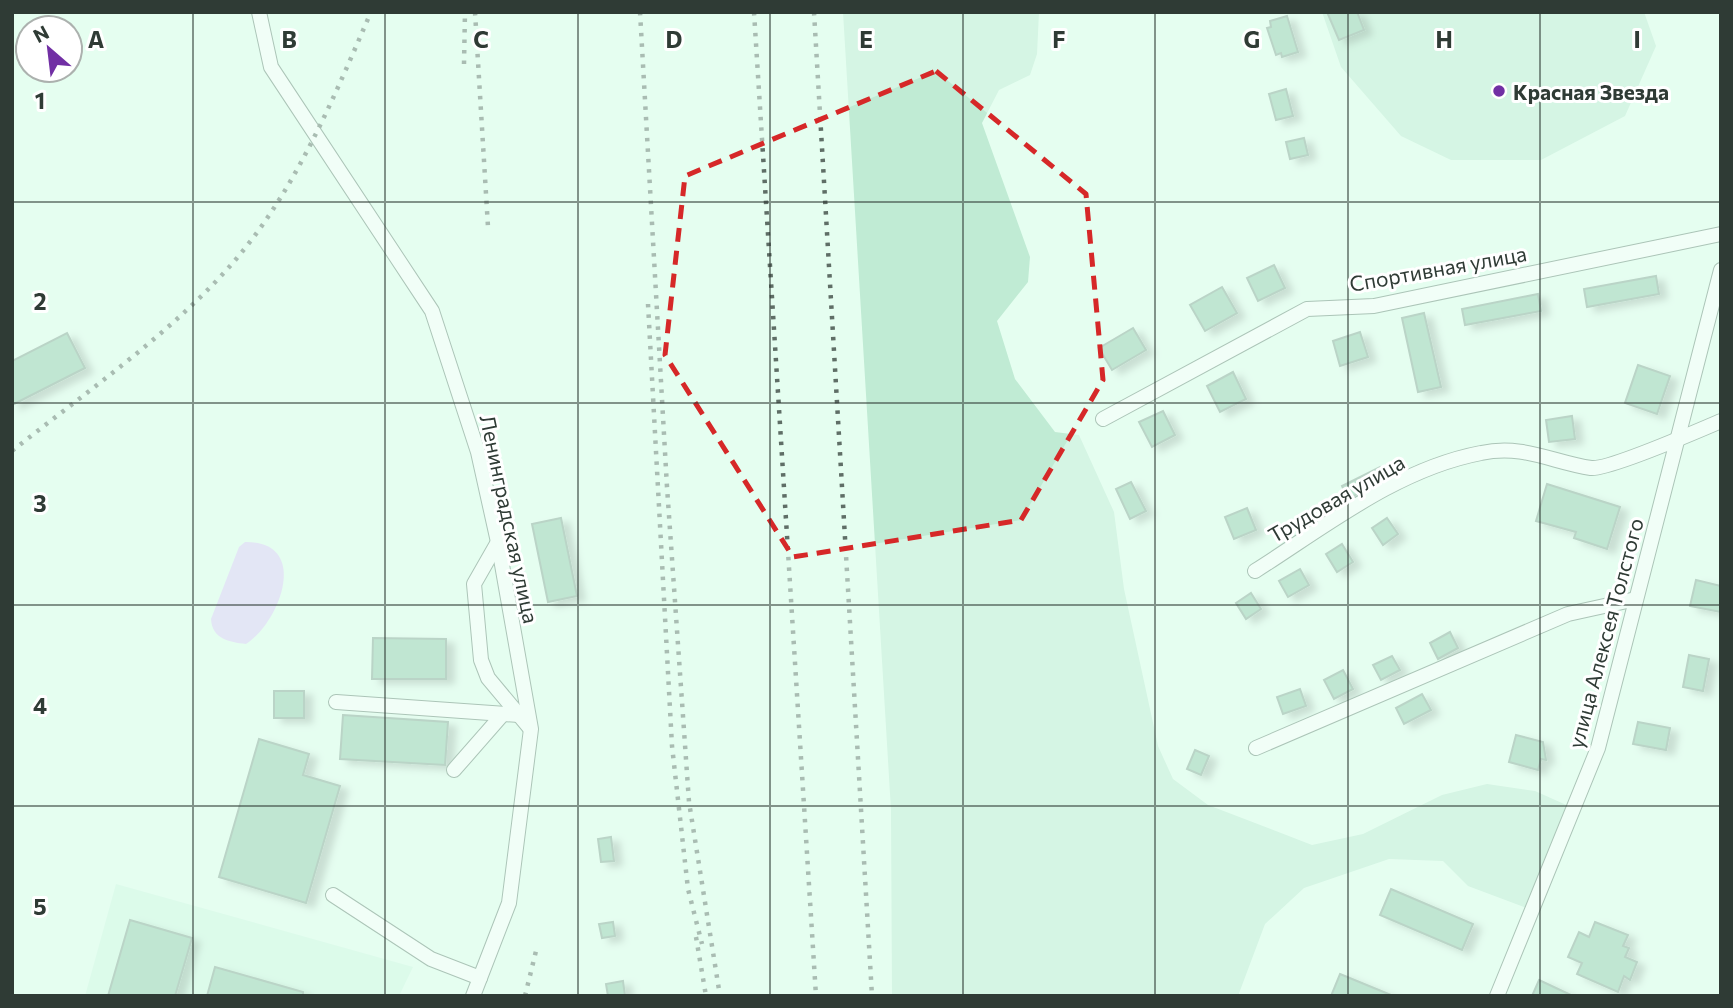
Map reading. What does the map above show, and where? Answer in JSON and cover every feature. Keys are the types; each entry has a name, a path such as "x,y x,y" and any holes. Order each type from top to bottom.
{"street":[{"name":"Ленинградская улица","path":"259,12 271,67 432,311 478,452 498,542 531,729 509,903 473,996"},
{"name":"Спортивная улица","path":"1102,419 1307,309 1374,306 1721,234"},
{"name":"улица Алексея Толстого","path":"1497,996 1598,748 1721,270"},
{"name":"Трудовая улица","path":"1255,570 1401,480 1482,452 1531,451 1594,469 1677,440 1721,421"},
{"path":"498,542 474,584 481,660 488,678 531,729"},
{"path":"1256,748 1568,614 1636,599"},
{"path":"335,702 519,715"},
{"path":"454,770 503,714"},
{"path":"333,895 431,959 480,978"}],"highlighted area":[{"path":"936,71 1086,194 1103,380 1021,520 793,557 665,355 685,176"}],"shaded area":[{"path":"843,12 1039,12 1037,54 1030,75 999,90 982,123 1030,257 1028,282 997,321 1015,379 1055,432 1079,435 1114,512 1124,589 1158,746 1173,779 1208,805 1312,845 1363,834 1442,795 1487,784 1535,791 1573,808 1532,910 1468,886 1443,861 1389,859 1304,888 1265,924 1238,996 892,996 891,810"},
{"name":"Красная Звезда","path":"1322,12 1644,12 1656,46 1625,116 1541,160 1451,160 1401,136 1341,67"},
{"path":"245,542 265,545 278,554 283,568 283,584 278,602 269,619 246,644 222,638 214,631 211,619 239,547"},
{"path":"116,884 413,967 399,996 85,996"}],"building":[{"path":"1327,12 1357,12 1364,30 1339,40"},
{"path":"1287,16 1298,52 1282,57 1281,53 1276,55 1267,28 1271,27 1270,21"},
{"path":"1286,89 1293,116 1276,120 1269,94"},
{"path":"1304,138 1308,155 1290,159 1286,142"},
{"path":"1274,265 1285,288 1258,301 1247,278"},
{"path":"1656,276 1659,294 1587,307 1584,289"},
{"path":"1222,287 1237,313 1205,331 1190,305"},
{"path":"1538,294 1541,311 1465,325 1462,309"},
{"path":"1424,313 1441,387 1418,392 1402,318"},
{"path":"1133,328 1146,350 1112,370 1099,348"},
{"path":"1360,332 1368,357 1340,366 1333,341"},
{"path":"67,333 85,368 12,405 12,361"},
{"path":"1638,365 1670,376 1657,414 1625,403"},
{"path":"1233,372 1246,399 1220,412 1207,386"},
{"path":"1163,411 1175,435 1152,447 1139,422"},
{"path":"1572,416 1575,439 1549,442 1546,420"},
{"path":"1380,467 1385,478 1348,499 1342,486"},
{"path":"1131,482 1146,511 1130,519 1116,489"},
{"path":"1547,484 1620,507 1607,549 1574,538 1576,532 1536,521"},
{"path":"1247,508 1256,530 1234,539 1225,517"},
{"path":"561,518 577,596 548,602 532,524"},
{"path":"1387,518 1398,534 1383,545 1372,528"},
{"path":"1342,544 1353,562 1337,572 1326,554"},
{"path":"1300,569 1309,585 1288,597 1279,581"},
{"path":"1696,580 1721,586 1721,612 1690,606"},
{"path":"1251,593 1261,609 1246,619 1236,603"},
{"path":"1450,632 1458,648 1438,659 1430,643"},
{"path":"373,638 446,639 446,679 372,679"},
{"path":"1689,655 1709,659 1703,691 1683,687"},
{"path":"1392,656 1400,670 1381,680 1373,665"},
{"path":"1343,670 1353,689 1334,699 1324,680"},
{"path":"1300,689 1306,706 1283,714 1277,697"},
{"path":"274,691 304,691 304,718 274,718"},
{"path":"1422,694 1431,710 1404,724 1396,708"},
{"path":"343,715 448,722 445,765 340,759"},
{"path":"1638,722 1670,728 1666,750 1633,744"},
{"path":"1516,735 1543,742 1546,760 1541,759 1538,770 1509,762"},
{"path":"259,739 309,754 303,775 340,786 306,903 219,877"},
{"path":"1195,750 1209,756 1201,775 1187,769"},
{"path":"611,837 614,861 601,862 598,839"},
{"path":"1391,889 1473,924 1462,950 1380,915"},
{"path":"130,920 192,938 175,996 108,996"},
{"path":"613,922 615,936 602,938 599,924"},
{"path":"1595,922 1628,935 1623,946 1629,948 1625,957 1637,962 1630,980 1624,976 1618,992 1577,974 1582,963 1568,957 1579,932 1589,937"},
{"path":"215,967 303,992 303,996 207,996"},
{"path":"1340,974 1391,995 1391,996 1331,996"},
{"path":"1539,980 1573,996 1532,996"},
{"path":"623,981 625,996 608,996 606,984"}],"railway":[{"path":"12,451 159,335 213,285 237,258 278,202 313,140 371,12"},
{"path":"464,64 465,12"},
{"path":"475,12 488,227"},
{"path":"640,12 667,487 689,802 720,996"},
{"path":"754,12 816,996"},
{"path":"814,12 872,996"},
{"path":"648,304 672,746 688,889 702,944"},
{"path":"696,937 706,996"},
{"path":"525,996 536,951"}],"place":[{"name":"Красная Звезда","path":"1499,91"}]}
